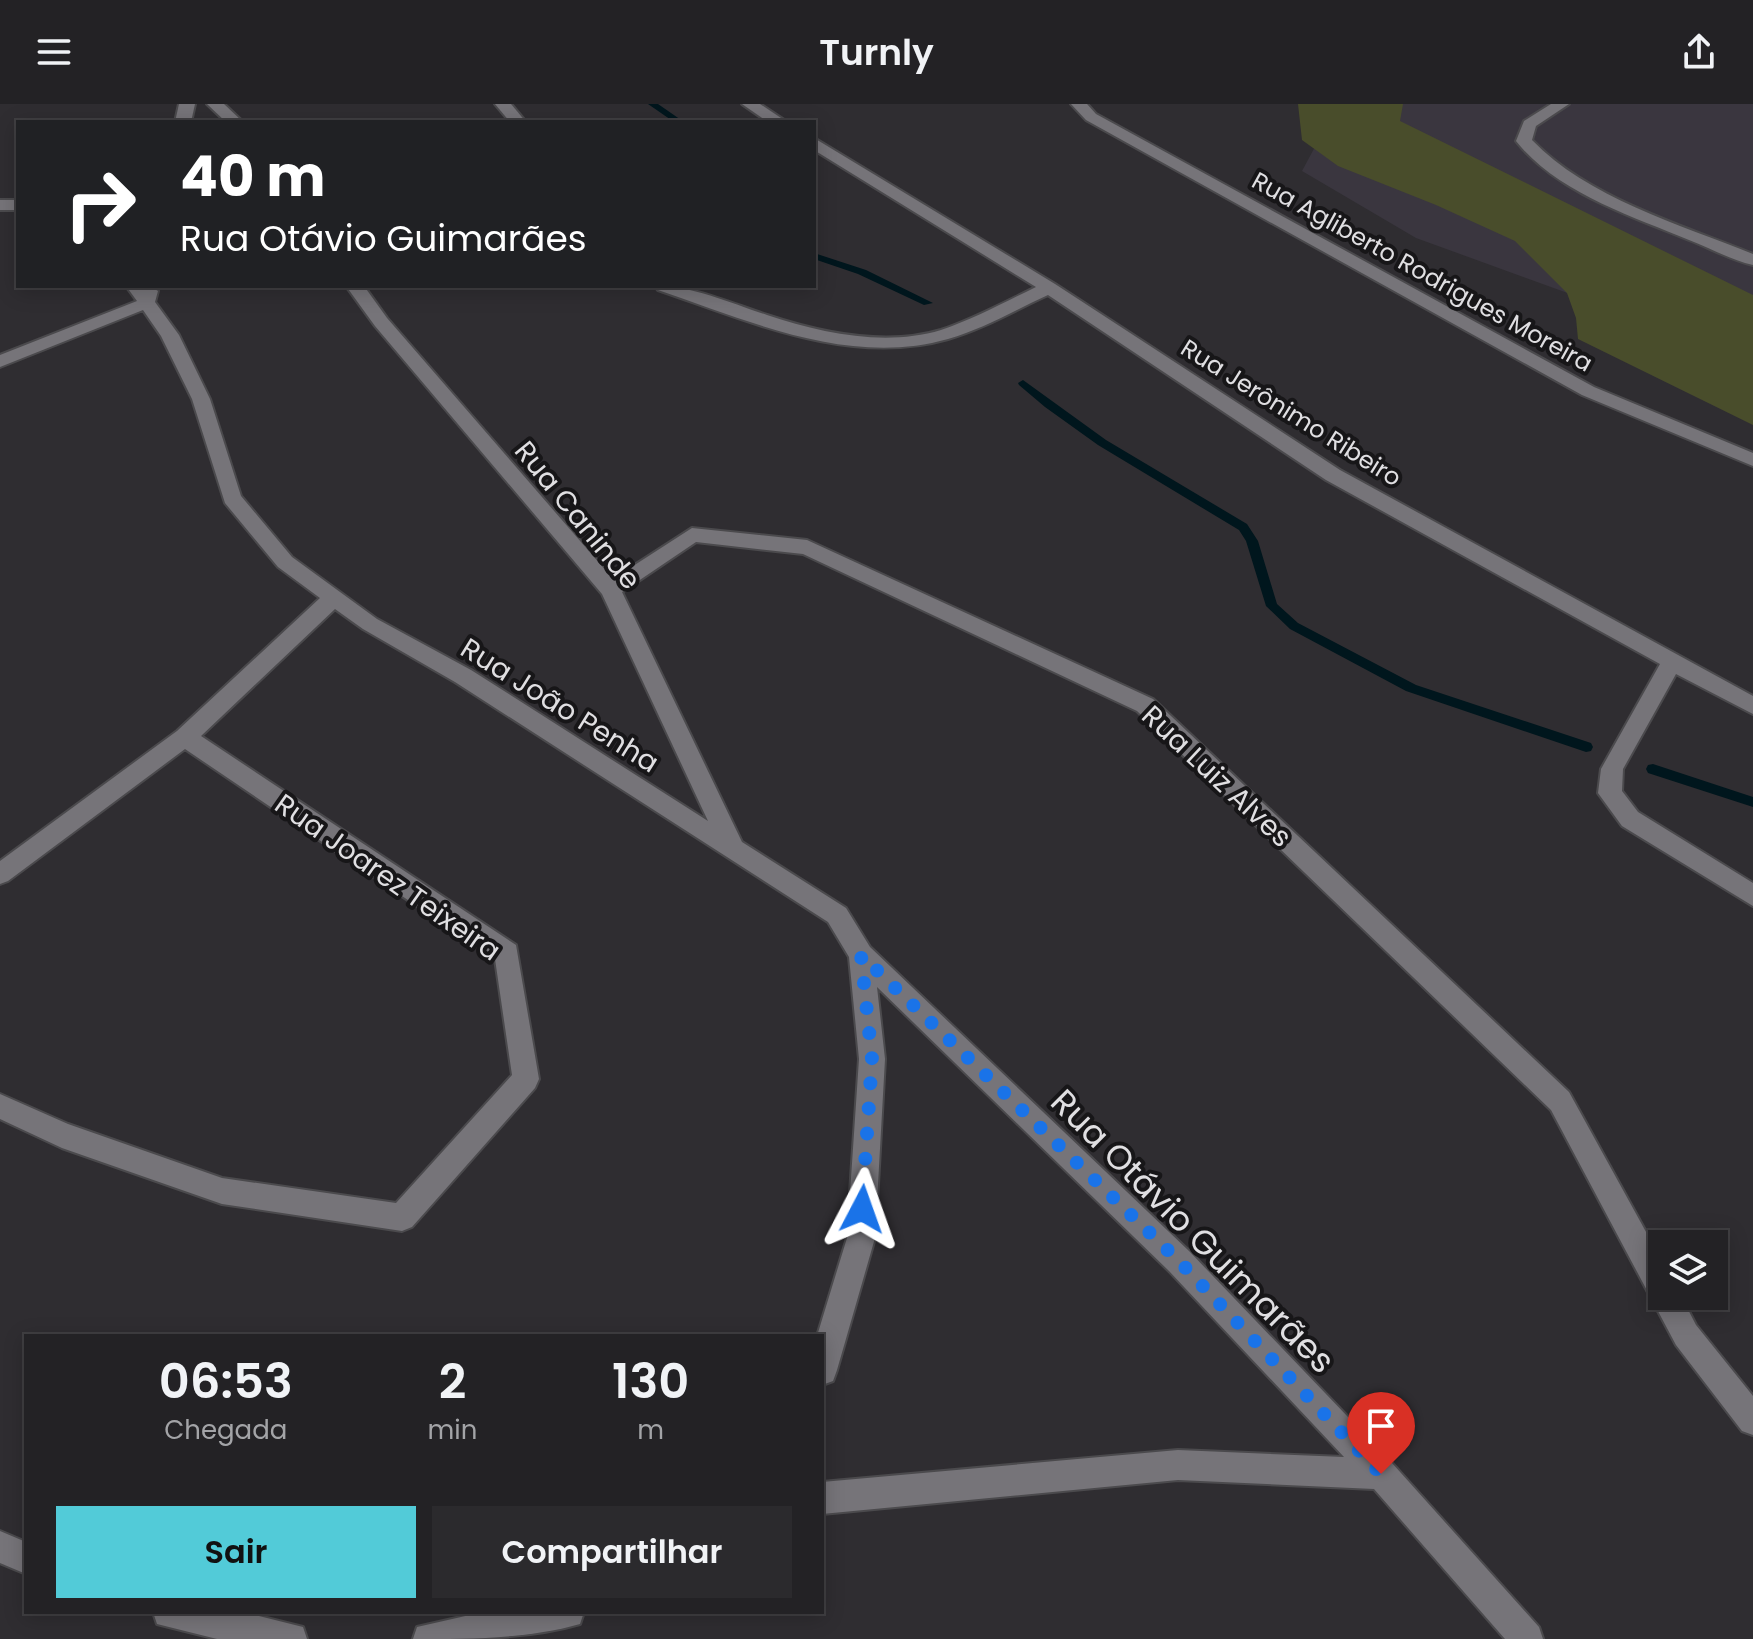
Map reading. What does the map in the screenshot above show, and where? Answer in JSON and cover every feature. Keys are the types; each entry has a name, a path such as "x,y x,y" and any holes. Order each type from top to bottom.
{"street":[{"path":"215,104 233,120"},
{"path":"503,104 516,120"},
{"path":"750,104 776,120"},
{"name":"Rua Agliberto Rodrigues Moreira","path":"1079,104 1091,117 1588,391 1753,460"},
{"path":"1561,104 1529,124 1524,141 1532,154 1609,199 1753,260"},
{"name":"Rua Jerônimo Ribeiro","path":"816,144 1049,288 1333,475 1753,706"},
{"name":"Rua Caninde","path":"356,288 381,322 611,590 734,850"},
{"path":"670,288 804,332 861,342 911,341 942,336 1049,288"},
{"path":"0,361 148,294"},
{"name":"Rua João Penha","path":"148,294 201,399 232,498 285,562 370,624 463,676 837,915 861,955"},
{"name":"Rua Luiz Alves","path":"611,590 692,535 807,547 1145,705 1560,1101 1648,1264"},
{"path":"0,874 185,737 334,598"},
{"path":"1673,660 1612,769 1610,793 1630,819 1753,896"},
{"name":"Rua Joarez Teixeira","path":"0,1106 62,1135 222,1191 402,1217 526,1079 507,953 185,737"},
{"path":"824,1363 861,1238 872,1059 861,955"},
{"name":"Rua Otávio Guimarães","path":"861,955 1179,1261 1381,1474 1527,1639"},
{"path":"1673,1310 1686,1335 1753,1420"},
{"path":"824,1498 1178,1465 1381,1474"},
{"path":"0,1547 24,1557"},
{"path":"178,1614 291,1639"},
{"path":"429,1639 558,1614"}],"shaded area":[{"path":"1338,104 1753,104 1753,373 1642,320 1416,238 1302,171"}],"green space":[{"path":"1298,104 1403,104 1400,121 1753,295 1753,425 1578,339 1576,318 1567,293 1515,241 1338,166 1302,140"}],"waterway":[{"path":"652,104 677,120"},
{"path":"816,257 862,272 928,303"},
{"path":"1023,383 1102,442 1243,527 1252,541 1272,606 1294,626 1411,688 1586,747"},
{"path":"1653,769 1753,802"}],"route":[{"path":"862,1209 872,1059 861,955 1179,1261 1381,1474"}]}
